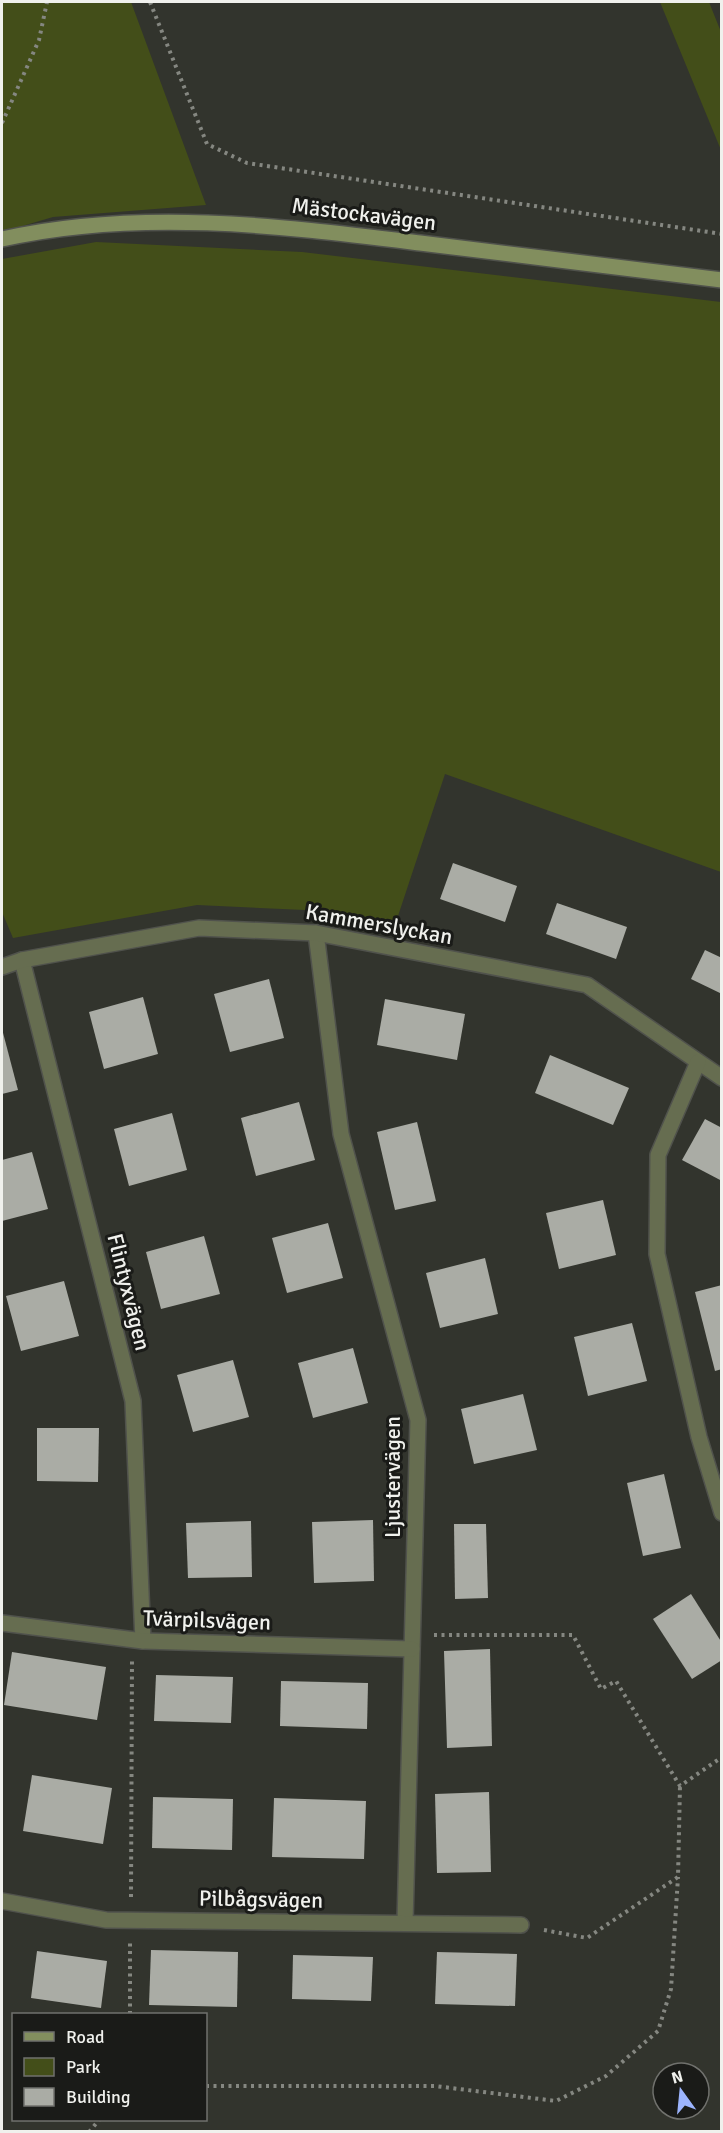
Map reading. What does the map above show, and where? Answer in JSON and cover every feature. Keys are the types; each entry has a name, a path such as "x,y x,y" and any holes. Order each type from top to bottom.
{"street":[{"name":"Mästockavägen","path":"2,239 88,225 191,222 299,228 722,280"},
{"name":"Kammerslyckan","path":"2,967 22,960 199,928 316,933 587,985 722,1078"},
{"name":"Ljustervägen","path":"316,933 341,1134 418,1420 405,1923"},
{"name":"Flintyxvägen","path":"22,960 133,1401 138,1640"},
{"path":"698,1062 658,1155 657,1254 699,1437 722,1513"},
{"name":"Tvärpilsvägen","path":"2,1623 138,1640 412,1642"},
{"name":"Pilbågsvägen","path":"2,1901 106,1920 521,1925"}],"path":[{"path":"2,123 39,40 47,2"},
{"path":"150,2 207,144 248,163 722,234"},
{"path":"207,2086 435,2086 556,2101 606,2076 658,2031 671,1989 678,1877 680,1786 616,1681 602,1689 573,1635 412,1642"},
{"path":"130,2013 138,1640"},
{"path":"680,1786 722,1757"},
{"path":"521,1925 587,1938 678,1877"}],"green space":[{"path":"2,2 131,2 206,205 53,217 2,232"},
{"path":"660,2 709,2 721,32 721,150"},
{"path":"96,242 302,252 721,302 721,872 445,774 396,922 305,910 197,905 13,938 2,912 2,259"}],"building":[{"path":"453,863 517,886 505,922 440,899"},
{"path":"557,903 627,927 616,959 546,934"},
{"path":"705,950 722,958 722,994 691,979"},
{"path":"269,979 284,1038 230,1052 214,994"},
{"path":"143,997 158,1054 104,1069 89,1012"},
{"path":"385,999 465,1014 457,1060 377,1045"},
{"path":"2,1029 18,1090 2,1094"},
{"path":"550,1055 629,1088 613,1125 535,1093"},
{"path":"299,1102 315,1160 256,1176 241,1118"},
{"path":"172,1113 187,1170 129,1186 114,1129"},
{"path":"705,1119 722,1128 722,1181 682,1160"},
{"path":"417,1122 436,1201 395,1210 377,1132"},
{"path":"32,1152 48,1209 2,1221 2,1160"},
{"path":"603,1200 616,1255 559,1269 546,1213"},
{"path":"328,1223 343,1278 287,1293 272,1238"},
{"path":"204,1236 220,1294 161,1309 146,1252"},
{"path":"485,1258 498,1314 440,1328 426,1273"},
{"path":"64,1281 79,1336 21,1351 6,1296"},
{"path":"722,1285 722,1369 715,1371 695,1292"},
{"path":"632,1323 647,1381 588,1396 574,1337"},
{"path":"353,1348 368,1403 313,1418 298,1363"},
{"path":"233,1360 249,1417 193,1432 177,1375"},
{"path":"523,1394 537,1450 474,1464 461,1409"},
{"path":"37,1428 99,1428 98,1482 37,1481"},
{"path":"664,1474 681,1548 643,1556 627,1483"},
{"path":"373,1520 374,1581 314,1583 312,1522"},
{"path":"251,1521 252,1577 188,1578 186,1523"},
{"path":"454,1524 486,1524 488,1598 455,1599"},
{"path":"691,1594 722,1643 722,1660 692,1679 653,1619"},
{"path":"490,1649 492,1746 447,1748 444,1651"},
{"path":"12,1652 106,1667 97,1720 4,1705"},
{"path":"156,1675 233,1677 231,1723 154,1721"},
{"path":"281,1681 368,1683 367,1729 280,1726"},
{"path":"32,1775 112,1788 103,1844 23,1831"},
{"path":"489,1792 491,1872 437,1873 435,1794"},
{"path":"153,1797 233,1799 232,1850 152,1848"},
{"path":"274,1798 366,1801 364,1859 272,1857"},
{"path":"151,1950 238,1952 237,2007 149,2005"},
{"path":"37,1951 107,1961 101,2008 31,1998"},
{"path":"437,1952 517,1954 515,2006 435,2004"},
{"path":"293,1955 373,1957 371,2001 292,1999"}]}
